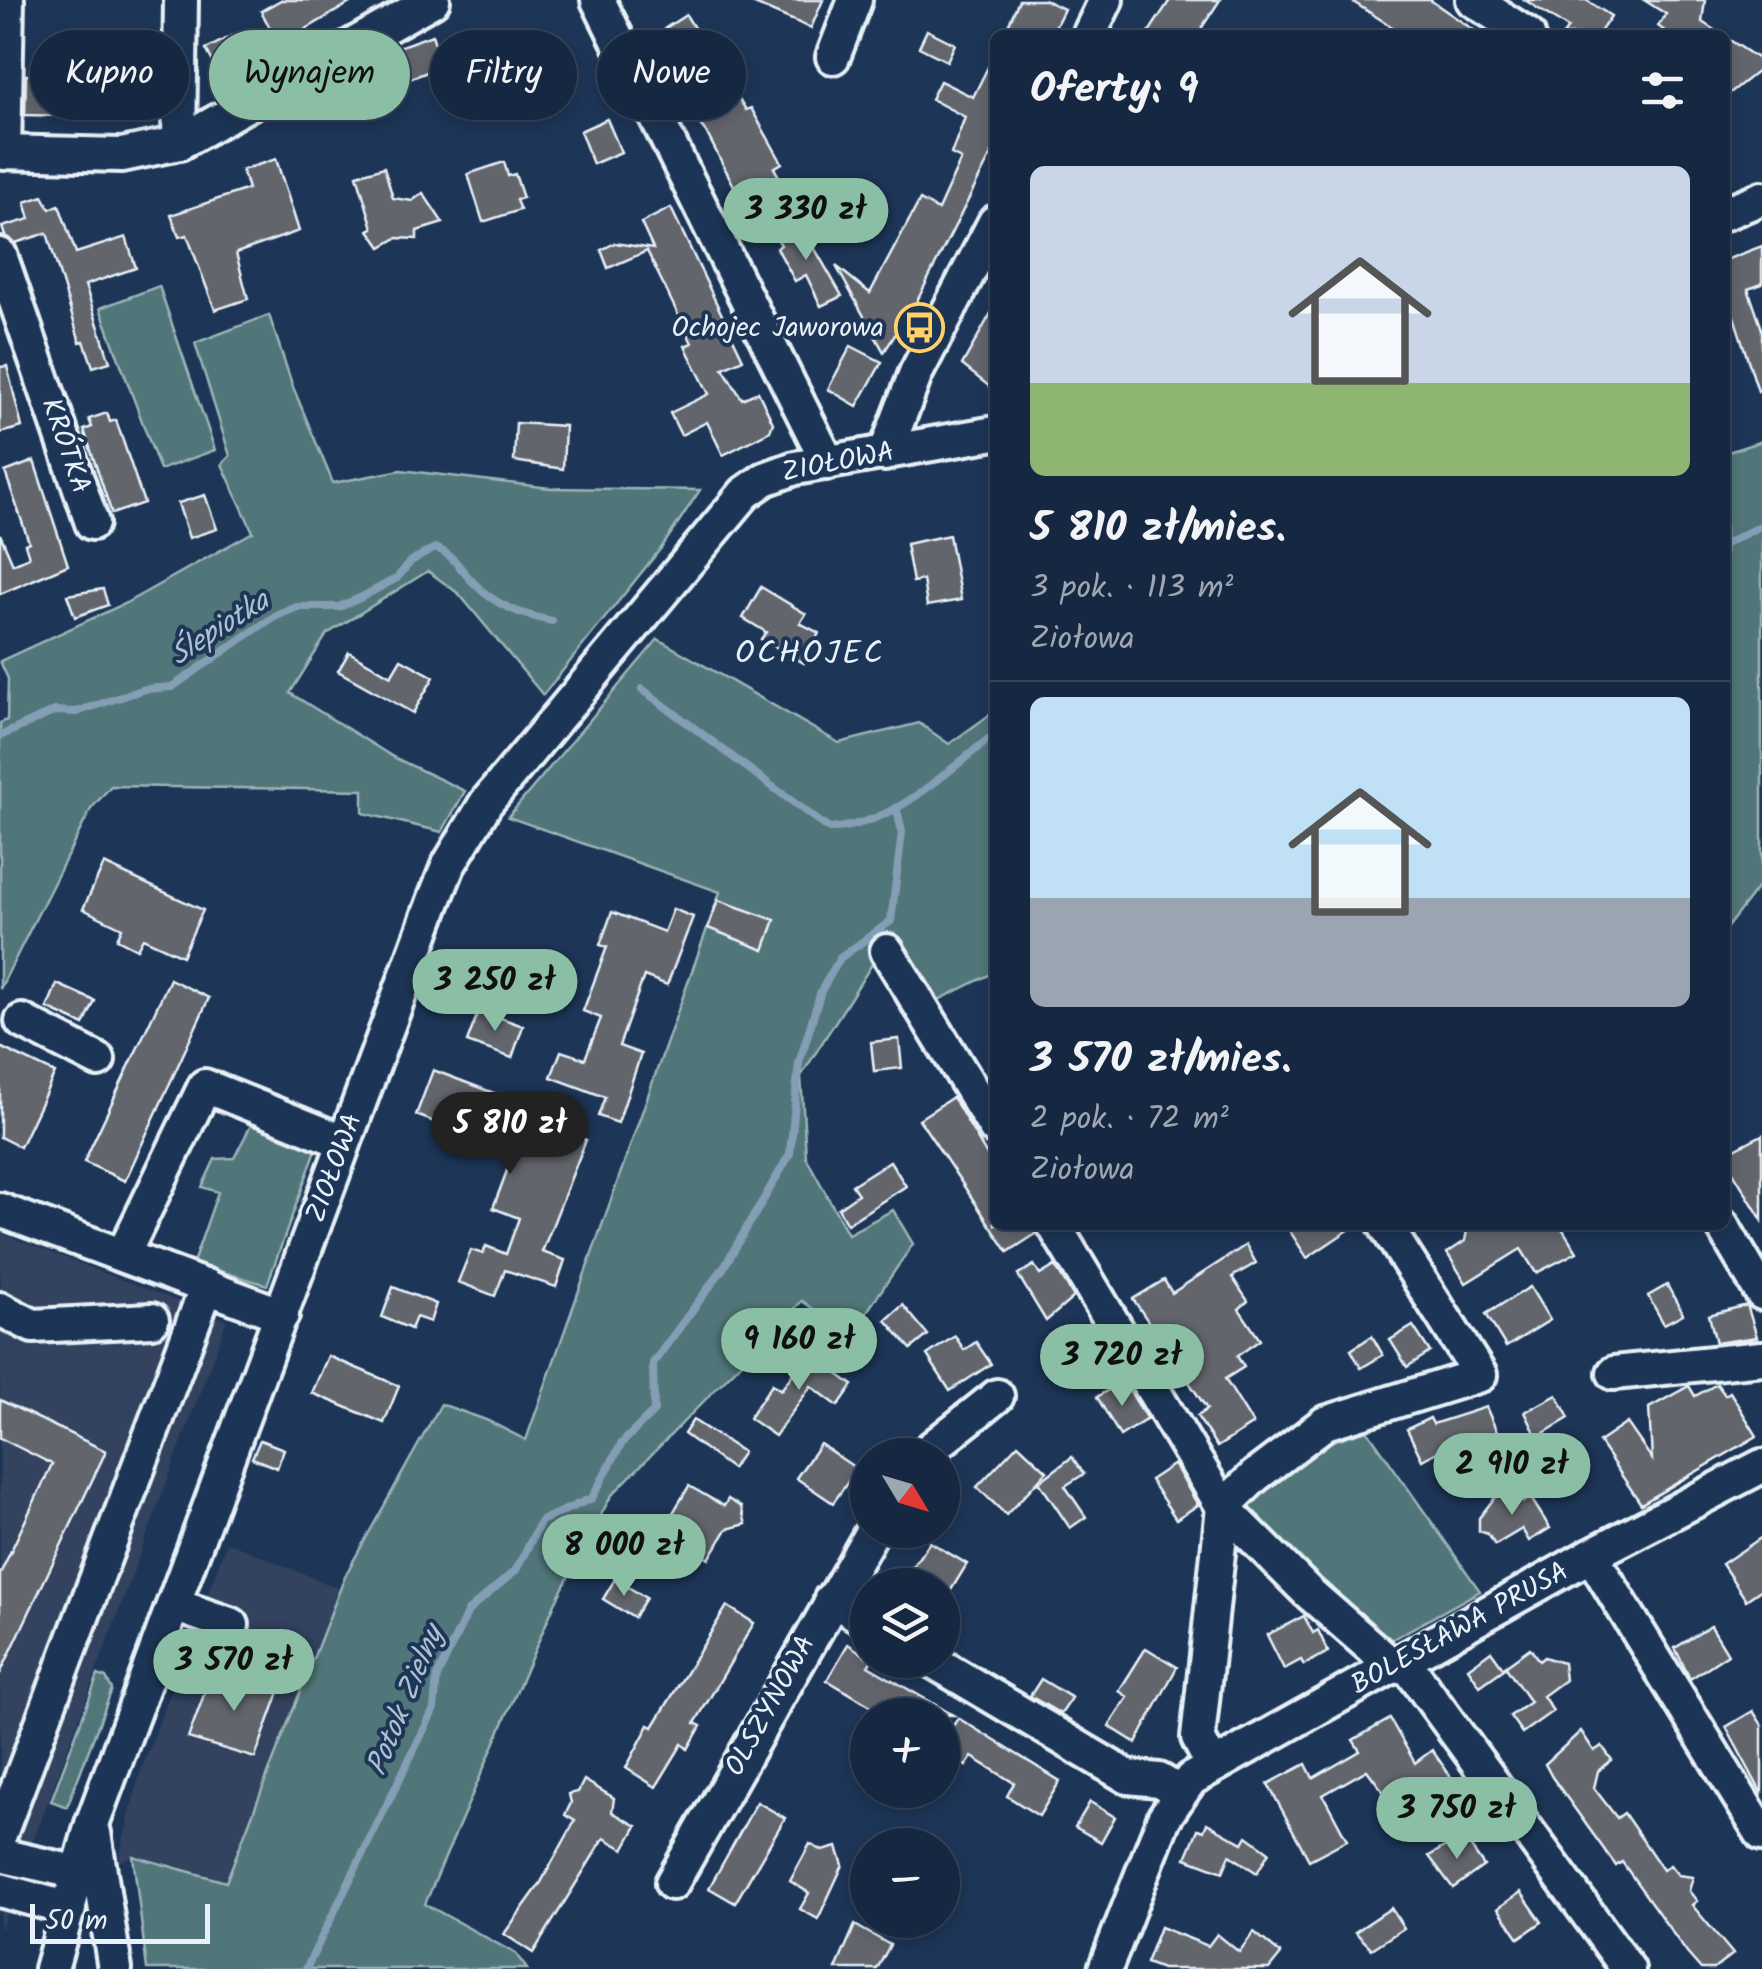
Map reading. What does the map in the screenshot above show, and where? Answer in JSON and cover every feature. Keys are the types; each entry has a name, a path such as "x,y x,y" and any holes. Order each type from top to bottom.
{"street":[{"path":"7,0 2,152 122,155 178,143 433,0"},
{"path":"178,143 181,0"},
{"path":"598,0 828,464"},
{"path":"833,57 856,0"},
{"path":"1091,30 1106,0"},
{"path":"1473,0 1520,30"},
{"path":"1730,211 1762,198"},
{"path":"885,454 916,373 990,232"},
{"name":"KRÓTKA","path":"0,255 92,523"},
{"name":"ZIOŁOWA","path":"50,1969 92,1824 344,1142 448,866 486,803 731,506 764,478 990,433"},
{"path":"887,951 990,1120"},
{"path":"22,1021 98,1060"},
{"path":"123,1255 205,1086 344,1142"},
{"path":"0,1210 282,1314"},
{"path":"1057,1230 1224,1507 1308,1592 1399,1664 1628,1969"},
{"path":"1212,1765 1198,1738 1224,1507 1255,1476 1325,1423 1480,1374 1388,1230"},
{"path":"1725,1230 1762,1294"},
{"path":"0,1834 207,1286"},
{"path":"0,1310 34,1326 152,1320"},
{"path":"1614,1374 1762,1358"},
{"path":"945,1438 997,1396"},
{"name":"BOLESŁAWA PRUSA","path":"1109,1968 1164,1818 1179,1792 1212,1765 1591,1555 1762,1466"},
{"name":"OLSZYNOWA","path":"672,1884 862,1548"},
{"path":"1591,1555 1762,1834"},
{"path":"831,1599 850,1610"},
{"path":"174,1606 232,1625"},
{"path":"960,1677 1128,1777 1159,1780 1179,1792"},
{"name":"ZIOŁOWA","path":"92,1824 114,1969"},
{"path":"0,1855 78,1872"},
{"path":"0,1890 69,1909"}],"shaded area":[{"path":"0,1233 227,1320 0,1931"},
{"path":"227,1542 340,1589 225,1883 133,1856 118,1862 139,1776"}],"green space":[{"path":"159,286 215,450 160,470 100,308"},
{"path":"269,315 293,387 333,483 401,470 550,488 700,490 662,547 543,695 459,594 428,571 327,634 290,693 393,757 465,791 442,832 363,813 363,790 111,786 91,809 0,989 0,723 7,720 8,679 0,661 126,603 253,532 222,464 230,456 195,343"},
{"path":"1762,441 1762,882 1730,924 1730,451"},
{"path":"658,639 839,743 919,723 949,744 990,715 990,974 904,1017 874,961 801,1076 806,1157 848,1234 893,1210 913,1244 851,1335 802,1301 611,1496 555,1603 425,1904 516,1954 527,1969 147,1969 133,1856 226,1882 346,1574 441,1404 526,1440 720,892 508,817"},
{"path":"251,1125 316,1150 267,1285 193,1263 218,1192 202,1187 215,1159 234,1158"},
{"path":"1367,1430 1480,1591 1380,1646 1238,1508 1313,1447"},
{"path":"98,1675 106,1678 112,1689 67,1807 51,1801"}],"building":[{"path":"281,0 355,0 304,30 271,30 261,11"},
{"path":"745,0 823,0 811,28"},
{"path":"1019,0 1045,0 1064,9 1054,30 1016,30 1008,26"},
{"path":"1170,0 1220,0 1200,30 1150,30"},
{"path":"1350,0 1430,0 1474,30 1397,30"},
{"path":"1525,0 1586,0 1611,16 1601,30 1568,28"},
{"path":"1644,0 1705,0 1702,22 1714,30 1663,30 1658,26 1666,14"},
{"path":"686,15 695,30 665,30"},
{"path":"927,30 955,44 947,61 919,47"},
{"path":"430,36 430,71 410,79 410,43"},
{"path":"1730,40 1762,61 1762,68 1730,93"},
{"path":"990,63 990,157 917,301 884,352 836,266 870,293 920,200 938,210 961,159 951,154 965,117 931,99 940,81 973,97"},
{"path":"26,75 30,75 30,115 25,115"},
{"path":"751,108 782,163 774,168 785,187 746,209 696,120 746,120 746,110"},
{"path":"607,120 621,152 593,164 580,131"},
{"path":"276,159 299,231 236,253 248,299 215,310 187,235 179,237 171,215 248,189 242,170"},
{"path":"504,162 508,176 515,174 523,198 516,200 520,210 483,222 468,174"},
{"path":"384,167 393,198 412,201 423,193 443,223 417,231 417,239 397,238 381,247 369,230 373,228 357,175"},
{"path":"43,196 50,209 59,205 76,253 126,237 136,268 85,285 110,362 93,367 84,341 80,342 47,233 15,243 5,236 2,227 30,219 25,202"},
{"path":"671,208 743,359 723,368 742,399 758,392 773,423 770,431 723,455 707,422 681,435 670,413 709,394 685,346 692,343 647,251 608,268 601,250 615,243 653,249 641,223"},
{"path":"799,221 842,296 821,306 806,275 795,281 777,248 781,245 775,235"},
{"path":"1762,246 1762,284 1748,289 1762,329 1762,390 1758,391 1730,304 1730,258"},
{"path":"990,315 990,387 962,365"},
{"path":"851,346 882,362 857,406 828,389"},
{"path":"7,366 22,427 0,433 0,367"},
{"path":"107,413 110,422 116,420 144,503 112,514 84,430 92,427 89,419"},
{"path":"516,423 565,426 563,469 514,461"},
{"path":"34,461 68,565 0,594 0,534 13,564 29,557 25,544 29,542 5,472"},
{"path":"205,495 217,529 189,538 178,503"},
{"path":"949,535 961,600 927,606 923,580 913,582 906,544"},
{"path":"761,587 806,614 800,623 819,633 804,663 761,639 766,632 743,618"},
{"path":"103,589 108,605 75,617 67,595"},
{"path":"349,652 391,676 401,659 434,677 413,713 338,671"},
{"path":"104,864 203,910 182,956 143,938 137,949 117,939 122,928 83,909"},
{"path":"718,900 775,920 764,950 708,928"},
{"path":"673,909 693,917 667,985 644,976 619,1046 641,1054 618,1123 598,1116 605,1097 551,1077 561,1051 585,1059 601,1018 583,1011 607,947 600,945 612,912 664,932"},
{"path":"170,979 209,998 125,1181 84,1162"},
{"path":"57,984 95,1001 84,1025 47,1008"},
{"path":"479,1010 523,1026 512,1058 467,1042"},
{"path":"899,1039 902,1068 874,1071 871,1042"},
{"path":"0,1047 55,1073 20,1147 0,1137"},
{"path":"433,1070 507,1098 503,1107 586,1140 542,1252 565,1260 556,1287 505,1270 495,1296 458,1282 471,1250 483,1254 486,1246 506,1254 519,1218 493,1208 514,1152 416,1115"},
{"path":"953,1097 990,1160 990,1225 919,1119"},
{"path":"1762,1135 1762,1220 1730,1167 1730,1151"},
{"path":"890,1161 906,1186 847,1224 838,1208 858,1194 852,1185"},
{"path":"993,1230 1035,1230 1036,1234 1008,1252"},
{"path":"1289,1230 1349,1230 1307,1258"},
{"path":"1467,1230 1563,1230 1577,1252 1536,1273 1521,1249 1466,1283 1447,1253 1465,1241"},
{"path":"1246,1245 1256,1263 1232,1277 1248,1301 1239,1309 1260,1340 1237,1356 1244,1367 1225,1379 1253,1424 1217,1447 1197,1416 1207,1409 1133,1299 1164,1280 1172,1293"},
{"path":"1034,1265 1040,1275 1055,1266 1074,1297 1046,1321 1018,1275"},
{"path":"1667,1285 1683,1314 1664,1324 1648,1296"},
{"path":"393,1287 436,1304 430,1322 416,1317 411,1329 382,1317"},
{"path":"1530,1287 1550,1320 1506,1347 1486,1314"},
{"path":"903,1305 928,1335 911,1349 886,1320"},
{"path":"1747,1305 1757,1337 1716,1343 1709,1315"},
{"path":"1413,1326 1430,1352 1407,1367 1390,1340"},
{"path":"955,1336 964,1350 976,1342 991,1364 950,1391 927,1355"},
{"path":"1372,1336 1383,1355 1361,1368 1351,1350"},
{"path":"808,1353 853,1385 838,1406 811,1386 775,1436 749,1418 772,1384 781,1390"},
{"path":"328,1356 399,1386 384,1423 312,1393"},
{"path":"1717,1384 1725,1395 1730,1392 1757,1436 1641,1504 1599,1442 1627,1423 1652,1459 1649,1408 1689,1386 1695,1396"},
{"path":"1116,1385 1121,1392 1128,1388 1147,1419 1120,1436 1097,1397"},
{"path":"1557,1395 1569,1418 1537,1437 1525,1412"},
{"path":"0,1400 106,1451 0,1674 0,1574 52,1464 0,1438"},
{"path":"1486,1407 1501,1441 1453,1465 1445,1448 1422,1460 1407,1429 1430,1418 1433,1424"},
{"path":"693,1420 743,1452 732,1469 684,1434"},
{"path":"260,1440 284,1449 277,1468 252,1458"},
{"path":"820,1444 850,1464 850,1479 833,1503 796,1478"},
{"path":"1018,1444 1047,1471 1006,1515 977,1487"},
{"path":"1072,1457 1084,1474 1065,1486 1086,1517 1070,1528 1039,1482"},
{"path":"1174,1464 1198,1505 1176,1519 1150,1480"},
{"path":"689,1486 724,1506 728,1499 741,1507 746,1524 727,1529 709,1559 662,1531"},
{"path":"1514,1487 1523,1502 1531,1498 1550,1528 1529,1541 1522,1529 1495,1545 1488,1534 1479,1531 1479,1518 1499,1492 1504,1499"},
{"path":"1762,1537 1762,1589 1746,1600 1722,1564"},
{"path":"926,1548 940,1548 967,1564 960,1575 960,1568 911,1568"},
{"path":"615,1579 646,1598 634,1618 603,1599"},
{"path":"727,1606 754,1623 695,1723 701,1726 688,1749 682,1744 656,1787 626,1768 649,1725 653,1727"},
{"path":"1304,1616 1313,1633 1318,1630 1328,1652 1304,1665 1301,1660 1284,1669 1267,1635"},
{"path":"1711,1626 1728,1654 1690,1679 1675,1648"},
{"path":"848,1644 850,1678 889,1678 924,1698 857,1698 827,1680"},
{"path":"1146,1648 1177,1667 1136,1743 1109,1726 1128,1697 1119,1691"},
{"path":"1530,1648 1539,1661 1544,1657 1563,1663 1565,1680 1543,1696 1553,1711 1522,1733 1510,1716 1530,1702 1505,1666"},
{"path":"1491,1651 1504,1669 1480,1686 1468,1668"},
{"path":"225,1671 279,1692 255,1758 188,1738 212,1673 223,1677"},
{"path":"1041,1679 1072,1698 1061,1714 1030,1696"},
{"path":"1753,1711 1762,1725 1762,1794 1726,1727"},
{"path":"960,1719 1060,1781 1039,1816 1007,1796 1014,1783 972,1757 966,1766 960,1762"},
{"path":"1390,1719 1415,1763 1432,1750 1456,1784 1405,1821 1367,1770 1323,1795 1347,1840 1309,1860 1268,1784 1306,1764 1313,1778 1360,1751 1353,1740"},
{"path":"1581,1731 1594,1751 1602,1746 1612,1760 1598,1771 1594,1788 1617,1818 1624,1813 1663,1870 1670,1865 1678,1875 1693,1877 1689,1891 1697,1901 1692,1905 1733,1954 1714,1969 1701,1969 1687,1953 1622,1862 1616,1866 1552,1777 1545,1764"},
{"path":"584,1780 614,1798 612,1812 637,1826 624,1849 604,1838 533,1953 504,1934 540,1884 575,1821 565,1815 571,1803 569,1794 578,1792"},
{"path":"757,1802 785,1818 735,1903 709,1888"},
{"path":"1090,1802 1115,1817 1101,1842 1075,1827"},
{"path":"1207,1823 1243,1843 1247,1836 1269,1852 1257,1873 1230,1855 1223,1872 1186,1858 1198,1829 1204,1831"},
{"path":"1463,1836 1484,1866 1453,1888 1429,1856"},
{"path":"810,1844 823,1851 837,1847 843,1865 818,1919 800,1909 809,1893 790,1881"},
{"path":"1521,1892 1542,1922 1519,1938 1498,1908"},
{"path":"1391,1908 1404,1928 1372,1949 1355,1932"},
{"path":"1160,1927 1208,1946 1217,1934 1239,1952 1254,1932 1281,1954 1269,1969 1162,1969 1146,1963"},
{"path":"850,1937 878,1938 890,1945 877,1969 836,1969"}],"waterway":[{"name":"Ślepiotka","path":"1730,541 1762,525"},
{"name":"Ślepiotka","path":"0,736 55,711 76,712 145,689 172,687 272,618 297,607 339,607 397,578 411,561 435,548 452,559 492,599 521,613 552,621"},
{"name":"Ślepiotka","path":"642,689 829,829 876,818 898,807 990,738"},
{"name":"Potok Zielny","path":"306,1969 434,1709 437,1677 468,1611 516,1570 541,1521 592,1498 622,1443 654,1411 653,1363 724,1267 790,1154 799,1063 821,991 840,958 891,921 902,832 897,810"}],"place":[{"name":"Ochojec Jaworowa","path":"919,328"}],"district":[{"name":"OCHOJEC","path":"810,654"}]}
